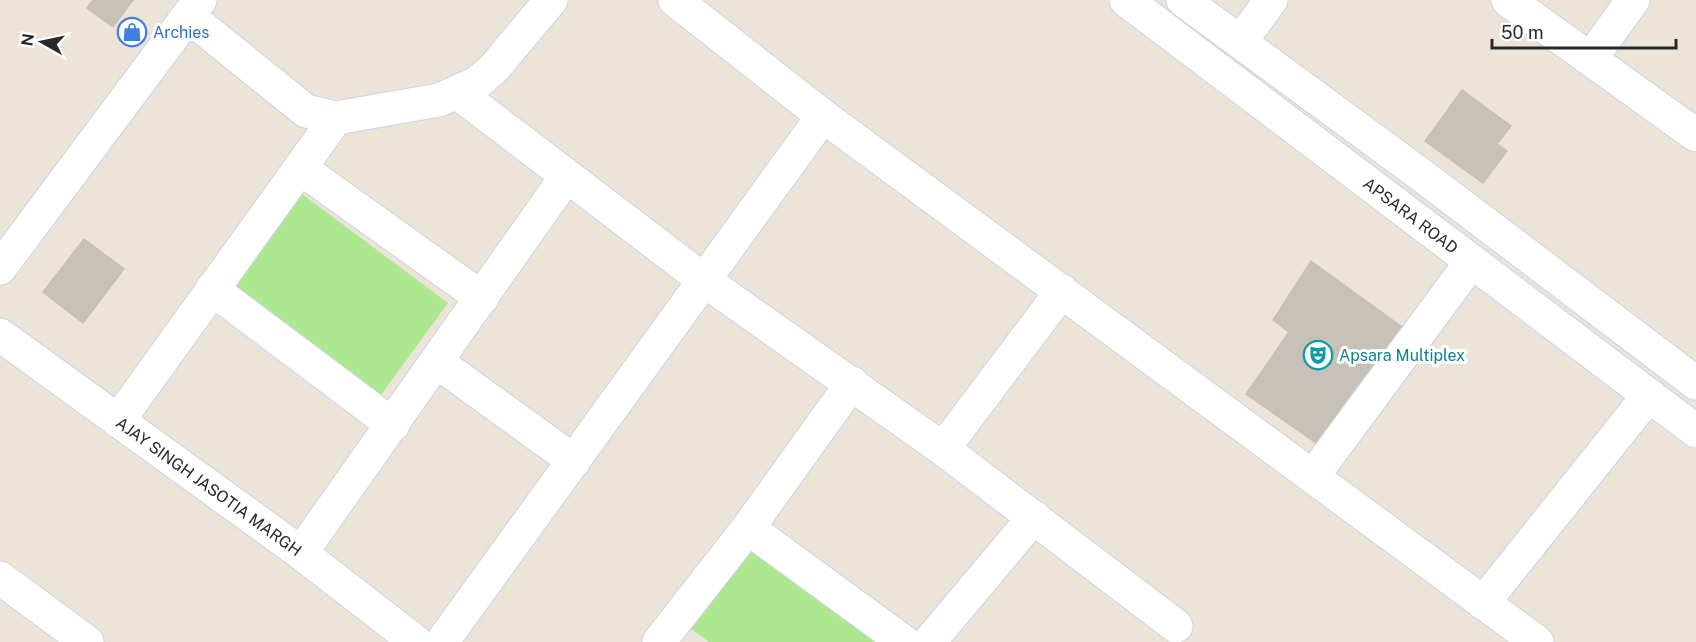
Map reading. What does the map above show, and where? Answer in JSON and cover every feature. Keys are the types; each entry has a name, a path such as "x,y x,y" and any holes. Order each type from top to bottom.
{"street":[{"path":"0,268 194,8 306,111 336,118 440,100 477,83 494,68 551,0"},
{"path":"675,0 823,117 1537,642"},
{"name":"APSARA ROAD","path":"1126,0 1696,431"},
{"path":"1183,0 1696,383"},
{"path":"1240,42 1271,0"},
{"path":"1508,0 1696,135"},
{"path":"1591,58 1634,0"},
{"path":"458,93 705,280 852,383 1034,517 1180,637"},
{"path":"442,642 823,117"},
{"path":"118,421 336,118"},
{"path":"300,168 482,297"},
{"path":"301,553 567,177"},
{"path":"1313,476 1472,261"},
{"path":"212,289 393,425"},
{"path":"943,449 1062,291"},
{"name":"AJAY SINGH JASOTIA MARGH","path":"0,335 301,553 417,642"},
{"path":"437,362 574,461"},
{"path":"673,637 852,383"},
{"path":"1484,603 1649,395"},
{"path":"929,642 1034,517"},
{"path":"748,528 904,642"},
{"path":"2,582 87,642"}],"green space":[{"path":"302,194 448,303 378,399 231,289"},
{"path":"751,539 890,642 709,642 687,626"}],"building":[{"path":"93,0 133,0 113,27 87,8"},
{"path":"1462,90 1511,126 1497,144 1507,151 1483,183 1425,141"},
{"path":"84,239 124,269 83,323 43,292"},
{"path":"1311,261 1406,330 1369,388 1360,381 1316,443 1246,394 1289,332 1273,320"}],"place":[{"name":"Archies","path":"132,32"},
{"name":"Apsara Multiplex","path":"1318,355"}]}
